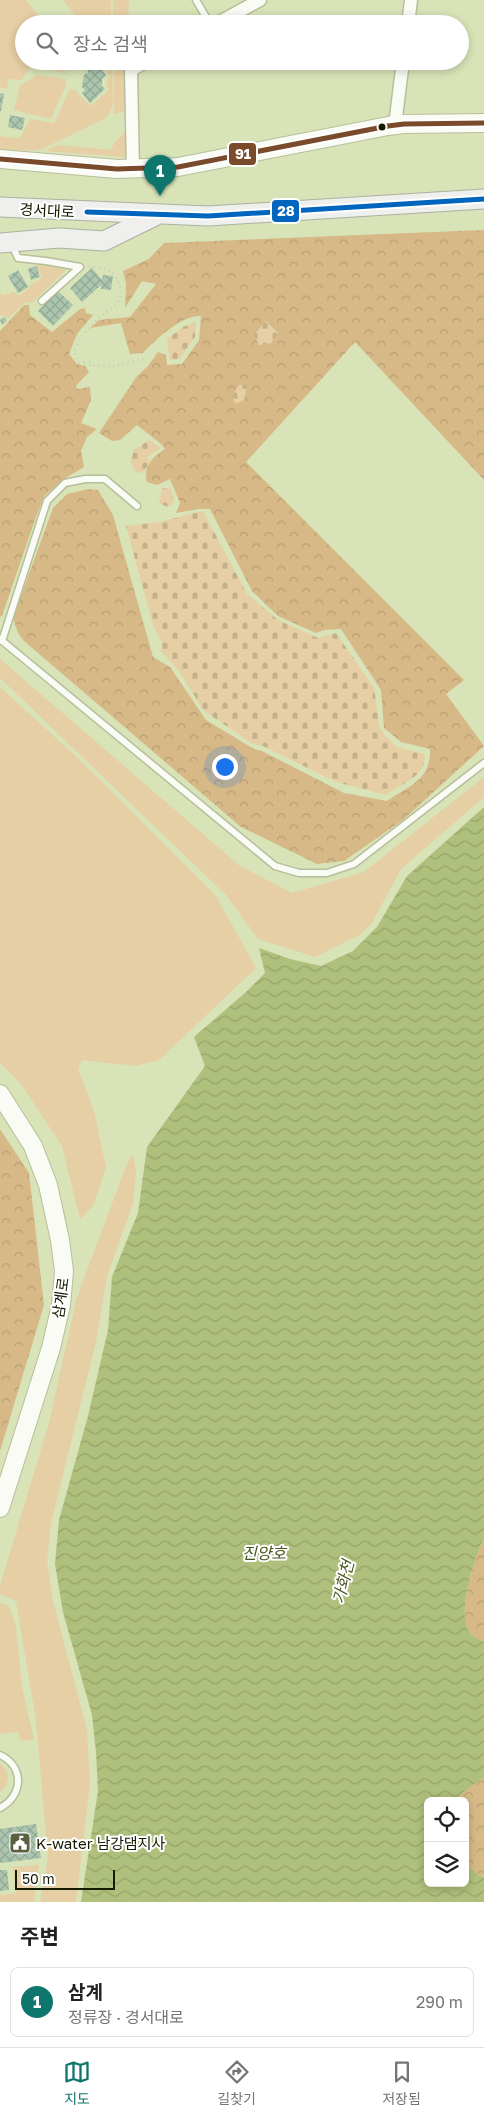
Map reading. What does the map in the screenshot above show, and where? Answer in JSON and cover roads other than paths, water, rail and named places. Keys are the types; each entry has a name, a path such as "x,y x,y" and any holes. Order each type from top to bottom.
{"main road":[{"name":"경서대로","path":"4,205 156,215 208,216 484,199"},
{"path":"5,243 59,238 104,242 156,215"}],"street":[{"path":"232,15 260,0"},
{"path":"409,15 411,0"},
{"path":"131,70 133,170"},
{"path":"395,125 402,70"},
{"path":"0,159 133,170 178,166 395,125 484,123"},
{"name":"삼계로","path":"0,1094 33,1146 48,1185 60,1240 64,1271 61,1305 51,1348 0,1508"}],"lane":[{"path":"196,0 205,15"},
{"path":"5,243 18,258 46,260 80,267 42,301"},
{"path":"137,506 105,479 85,479 65,484 47,501 1,640 275,866 300,873 327,873 354,864 484,763"},
{"path":"0,1755 12,1764 18,1780 18,1789 8,1804 0,1808"}],"water":[{"name":"진양호","path":"484,807 484,1539 472,1570 466,1595 465,1618 468,1630 484,1642 484,1777 457,1797 424,1797 424,1887 469,1887 469,1869 484,1878 484,1902 81,1902 98,1791 96,1752 92,1715 63,1612 55,1564 59,1520 88,1416 108,1330 112,1277 138,1213 147,1147 205,1066 194,1037 265,973 259,948 290,959 321,966 353,951 377,927 407,876"}],"place":[{"name":"삼계","path":"160,196"},
{"name":"K-water 남강댐지사","path":"20,1843"}],"water label":[{"name":"가화천","path":"343,1582"}]}
